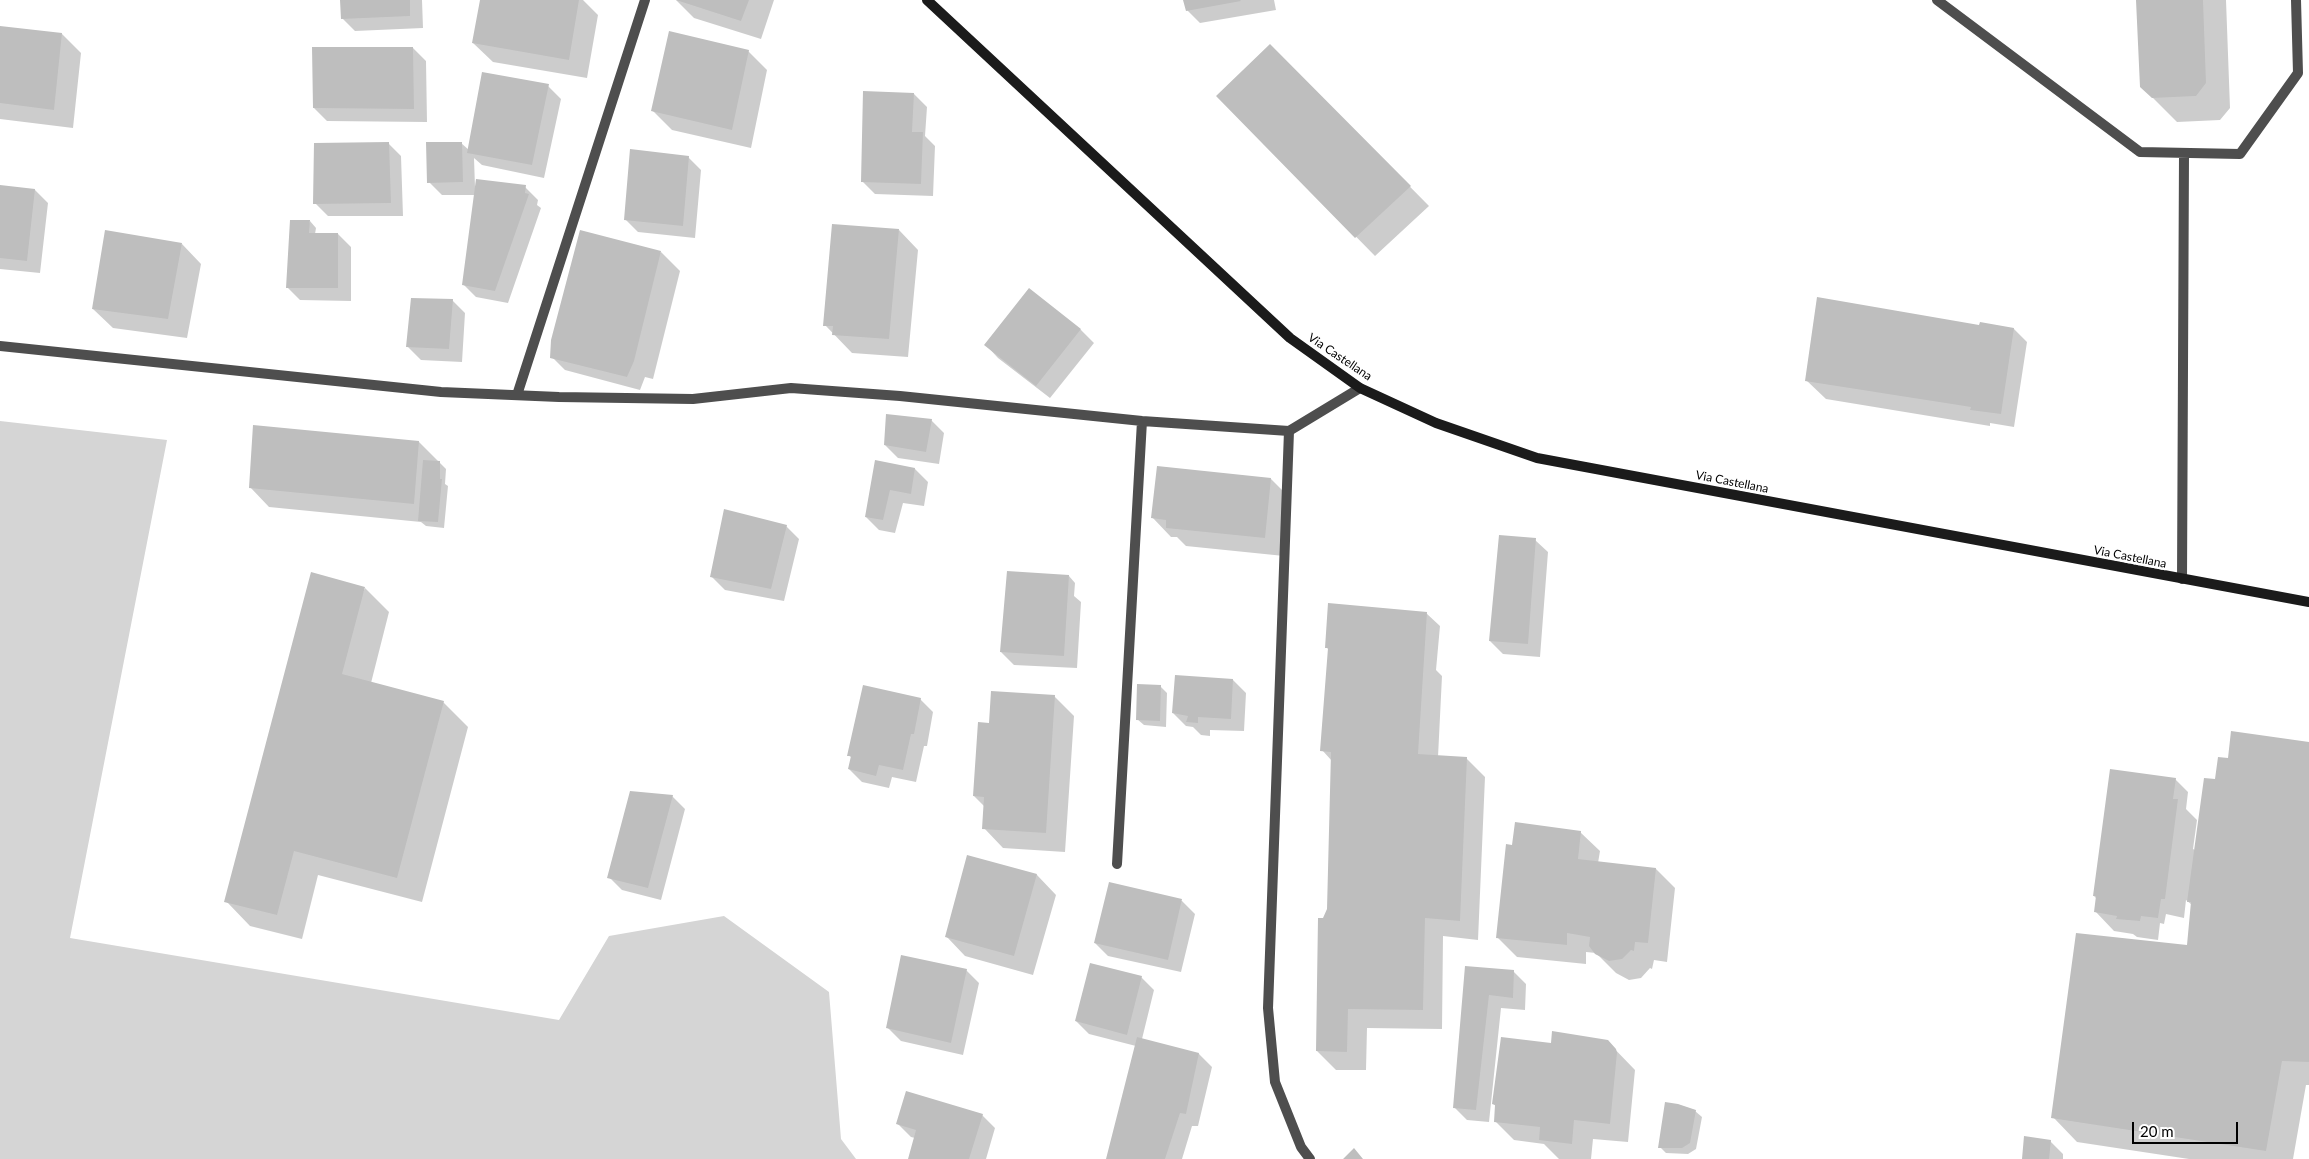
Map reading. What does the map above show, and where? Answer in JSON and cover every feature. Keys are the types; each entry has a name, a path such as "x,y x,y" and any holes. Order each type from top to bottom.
{"main road":[{"name":"Via Castellana","path":"927,0 1290,338 1360,388 1436,423 1537,458 2309,602"}],"street":[{"path":"517,396 646,0"},
{"path":"1937,0 2140,152 2184,154 2240,154 2246,146 2298,73 2296,0"},
{"path":"2182,579 2184,154"},
{"path":"0,346 441,392 517,396 693,398 791,388 900,396 1142,421 1289,432 1360,388"},
{"path":"1117,864 1142,421"},
{"path":"1289,432 1268,1008 1275,1082 1301,1147 1310,1159"}],"shaded area":[{"path":"0,421 167,440 70,938 559,1020 609,936 724,916 829,992 841,1139 856,1159 0,1159"}],"building":[{"path":"340,0 410,0 410,16 341,19"},
{"path":"480,0 579,0 569,60 472,43"},
{"path":"676,0 749,0 741,21"},
{"path":"1183,0 1240,0 1241,1 1186,11"},
{"path":"2136,0 2203,0 2206,83 2196,96 2152,98 2140,87"},
{"path":"0,26 62,33 54,110 0,103"},
{"path":"669,31 749,50 732,130 651,111"},
{"path":"1270,44 1411,186 1355,238 1216,96"},
{"path":"312,47 413,47 414,109 313,108"},
{"path":"482,72 549,84 532,165 467,153"},
{"path":"863,91 914,93 912,132 923,132 921,184 861,182"},
{"path":"389,142 391,203 313,204 314,143"},
{"path":"426,142 462,142 463,182 427,183"},
{"path":"630,149 689,156 683,226 624,220"},
{"path":"476,179 526,185 525,193 529,194 495,291 462,285"},
{"path":"0,185 35,189 27,261 0,258"},
{"path":"290,220 310,220 309,233 338,233 338,288 286,288"},
{"path":"832,224 899,229 889,339 832,335 833,326 823,326"},
{"path":"105,230 182,243 168,319 92,309"},
{"path":"580,230 661,251 634,361 627,377 550,358 551,340"},
{"path":"1029,288 1081,329 1036,386 984,345"},
{"path":"1817,297 1979,325 1980,322 2014,328 2001,414 1970,410 1971,407 1805,381"},
{"path":"411,298 453,299 449,349 406,347"},
{"path":"886,414 932,419 926,452 884,445"},
{"path":"253,425 419,441 414,504 249,488"},
{"path":"423,460 440,461 440,479 442,479 438,522 418,521"},
{"path":"875,460 915,468 911,494 890,490 883,520 865,517"},
{"path":"1157,466 1271,478 1265,538 1166,528 1166,520 1151,518"},
{"path":"724,509 787,525 771,589 710,577"},
{"path":"1499,535 1536,538 1528,644 1489,641"},
{"path":"1007,571 1069,575 1064,656 1000,652"},
{"path":"311,572 365,587 342,674 444,701 397,878 294,851 277,915 224,902"},
{"path":"1328,603 1427,612 1418,754 1467,757 1460,921 1425,918 1423,1010 1348,1009 1347,1052 1316,1051 1318,918 1323,918 1327,909 1331,752 1320,751 1328,648 1325,648"},
{"path":"1175,675 1233,679 1231,719 1198,717 1198,723 1186,722 1188,716 1172,713"},
{"path":"1137,684 1161,685 1160,721 1136,720"},
{"path":"863,685 921,698 914,734 911,734 903,770 879,765 876,776 848,769 851,756 847,756"},
{"path":"991,691 1055,695 1046,833 982,829 984,797 973,796 978,722 989,723"},
{"path":"2231,731 2309,742 2309,1062 2282,1061 2266,1151 2051,1118 2076,933 2187,945 2191,902 2187,902 2204,778 2215,779 2218,757 2228,758"},
{"path":"2110,769 2176,778 2173,799 2178,799 2165,899 2161,899 2158,918 2141,916 2140,921 2116,919 2117,916 2094,912 2096,896 2093,896"},
{"path":"630,791 673,795 648,888 607,878"},
{"path":"1515,822 1581,831 1578,859 1656,868 1648,943 1635,942 1634,951 1631,950 1622,959 1609,961 1595,954 1589,946 1590,937 1567,933 1567,945 1496,938 1506,844 1512,845"},
{"path":"967,855 1037,874 1014,956 945,937"},
{"path":"1109,882 1182,899 1168,960 1094,943"},
{"path":"901,955 967,969 951,1043 886,1028"},
{"path":"1090,963 1142,976 1127,1035 1075,1021"},
{"path":"1465,966 1514,970 1513,998 1489,995 1476,1110 1453,1108"},
{"path":"1552,1031 1608,1040 1617,1053 1610,1124 1574,1120 1572,1144 1539,1140 1540,1127 1494,1122 1495,1105 1492,1104 1501,1037 1551,1043"},
{"path":"1137,1037 1199,1053 1186,1114 1180,1113 1165,1159 1106,1159"},
{"path":"906,1091 983,1114 969,1159 908,1159 916,1130 896,1124"},
{"path":"1665,1102 1696,1110 1690,1143 1682,1148 1658,1148"},
{"path":"2024,1136 2051,1140 2049,1159 2022,1159"},
{"path":"1354,1148 1363,1159 1343,1159"}]}
